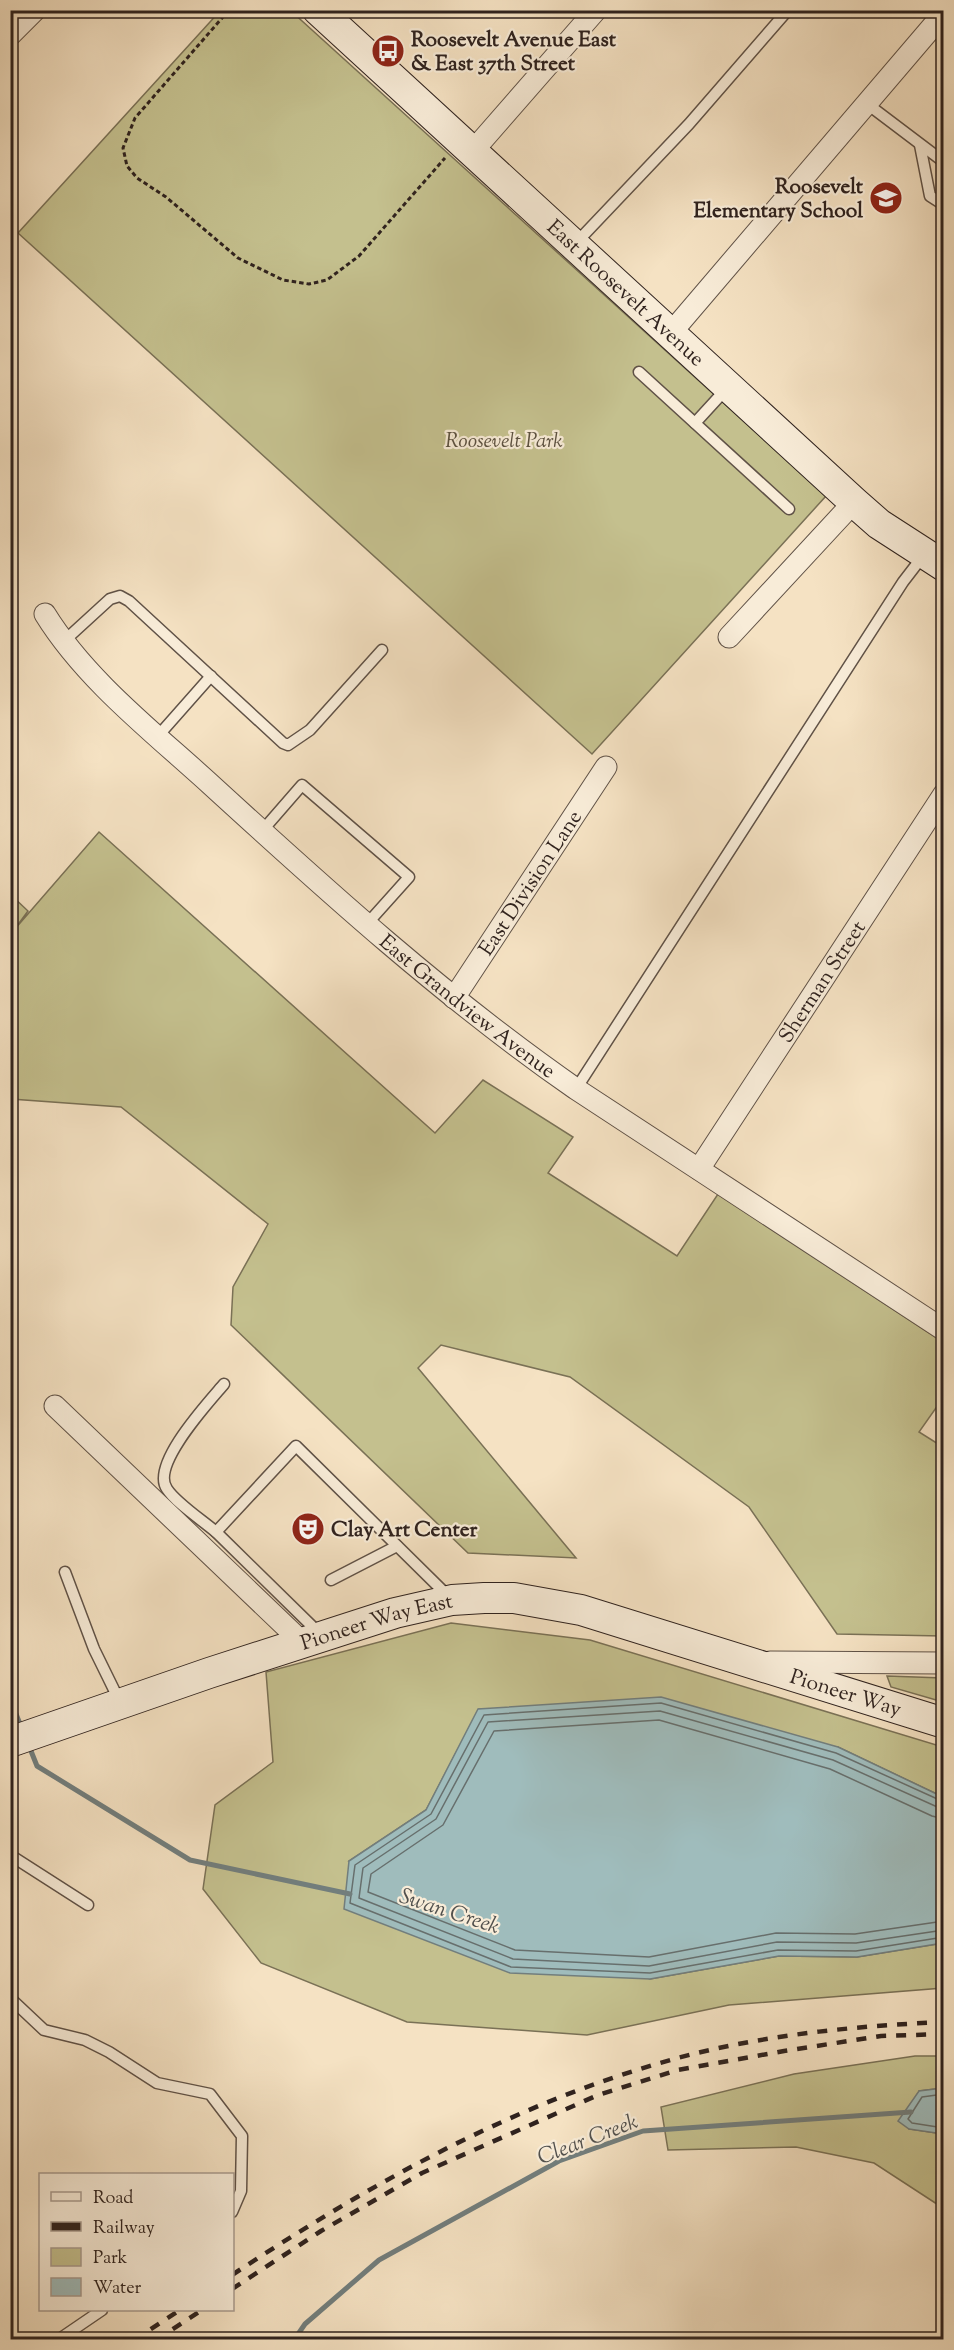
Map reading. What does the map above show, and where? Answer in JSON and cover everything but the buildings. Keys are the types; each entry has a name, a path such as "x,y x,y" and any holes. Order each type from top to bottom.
{"main road":[{"name":"East Roosevelt Avenue","path":"318,10 854,502 879,524 934,560"},
{"name":"Pioneer Way East","path":"12,1742 395,1613 452,1600 514,1598 581,1610 749,1661"},
{"name":"Pioneer Way","path":"749,1661 944,1723"}],"street":[{"path":"10,35 35,10"},
{"path":"466,146 596,10"},
{"path":"670,334 944,14"},
{"path":"729,637 854,502"},
{"name":"East Grandview Avenue","path":"45,614 62,643 158,736 366,925 516,1048 944,1329"},
{"name":"East Division Lane","path":"454,998 606,767"},
{"name":"Sherman Street","path":"699,1169 944,794"},
{"path":"55,1406 312,1640"},
{"path":"749,1661 944,1663"}],"lane":[{"path":"573,245 689,124 788,10"},
{"path":"866,103 944,162"},
{"path":"920,145 930,196 944,205"},
{"path":"639,372 789,509"},
{"path":"695,423 728,387"},
{"path":"576,1089 903,582 934,560"},
{"path":"62,643 110,599 120,596 129,601 288,745 310,730 382,650"},
{"path":"158,736 211,676"},
{"path":"262,831 302,785 408,877 366,925"},
{"path":"224,1384 170,1456 162,1474 166,1489 216,1532 312,1640"},
{"path":"216,1532 297,1446 452,1600"},
{"path":"330,1580 397,1546"},
{"path":"65,1572 94,1649 122,1705"},
{"path":"10,1855 88,1905"},
{"path":"10,1998 44,2030 85,2040 109,2052 157,2083 210,2094 242,2136 242,2191 234,2208"},
{"path":"58,2340 101,2311"}],"path":[{"path":"229,10 135,118 127,134 124,157 137,178 165,197 238,258 260,271 283,280 309,284 327,280 358,256 466,146"}],"green space":[{"name":"Roosevelt Park","path":"220,11 291,11 826,496 592,754 18,233"},
{"path":"99,832 435,1133 483,1080 573,1137 548,1173 677,1256 718,1194 943,1342 943,1398 919,1432 943,1447 943,1636 837,1634 749,1507 570,1377 441,1345 418,1368 576,1558 468,1553 231,1325 233,1287 268,1224 121,1107 11,1099 11,895 28,911 14,930"},
{"path":"451,1623 590,1640 943,1747 943,1797 838,1747 479,1709 426,1810 349,1861 650,1979 779,1956 857,1957 943,1943 943,1988 729,2005 587,2035 407,2022 261,1963 203,1889 215,1805 273,1762 266,1672"},
{"path":"887,1676 943,1678 943,1702 891,1687"},
{"path":"915,2056 943,2056 943,2088 919,2091 909,2129 943,2134 943,2208 874,2163 796,2147 668,2150 661,2107 794,2074"}],"water":[{"path":"661,1697 838,1747 943,1797 943,1943 857,1957 779,1956 650,1979 510,1973 344,1909 349,1861 426,1810 478,1709"},
{"path":"943,2088 943,2134 909,2129 898,2121 919,2091"}],"waterway":[{"name":"Swan Creek","path":"10,1699 22,1729"},
{"name":"Swan Creek","path":"29,1746 37,1766 190,1860 350,1894"},
{"name":"Clear Creek","path":"294,2340 305,2324 379,2260 559,2161 643,2131 911,2112"}],"railway":[{"path":"234,2274 337,2209 445,2149 500,2123 615,2077 674,2059 774,2038 842,2029 944,2022"},
{"path":"234,2288 321,2231 422,2173 598,2095 678,2070 784,2051 881,2036 944,2034"},
{"path":"134,2340 178,2311"},
{"path":"156,2340 200,2311"}],"place":[{"name":"Roosevelt Avenue East & East 37th Street","path":"388,51"},
{"name":"Roosevelt Elementary School","path":"886,198"},
{"name":"Clay Art Center","path":"308,1529"}]}
